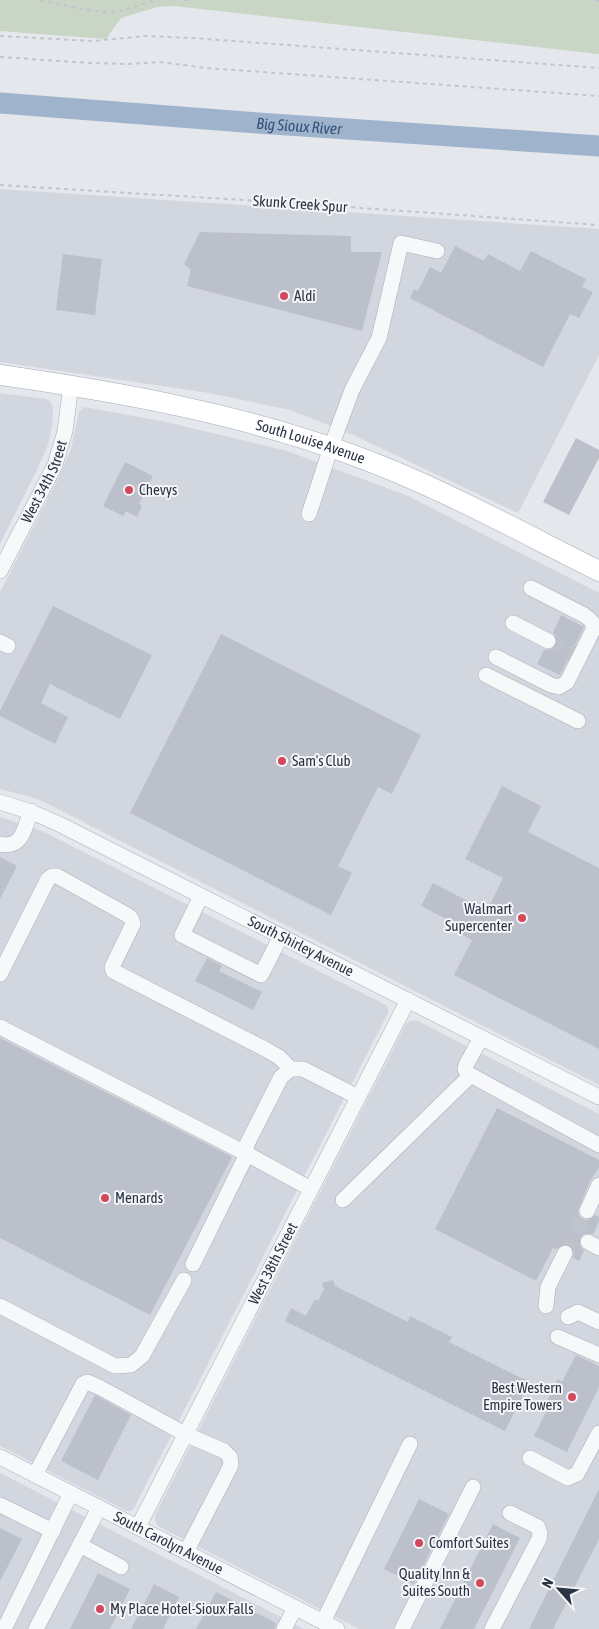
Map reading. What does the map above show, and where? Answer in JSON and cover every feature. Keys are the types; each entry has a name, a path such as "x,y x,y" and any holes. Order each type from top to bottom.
{"main road":[{"name":"South Louise Avenue","path":"0,376 71,385 220,414 331,447 409,477 599,571"}],"street":[{"path":"309,514 352,390 379,338 401,243 437,251"},
{"name":"West 34th Street","path":"0,571 55,464 66,431 71,385"},
{"path":"496,657 551,685 559,687 567,682 577,655 593,630 594,624 591,620 531,588"},
{"path":"513,623 548,641"},
{"path":"486,676 578,721"},
{"name":"South Shirley Avenue","path":"0,802 30,811 599,1097"},
{"path":"0,844 11,845 19,840 30,811"},
{"path":"0,974 48,880 52,876 57,876 129,916 132,920 133,924 112,967 113,971 265,1049 279,1057 292,1068 303,1070 358,1097"},
{"path":"201,896 182,935 261,975 281,936"},
{"name":"West 38th Street","path":"138,1527 408,1000"},
{"path":"0,1028 247,1154 311,1189"},
{"path":"481,1038 465,1069 470,1076 599,1145"},
{"path":"193,1264 247,1154 246,1146 281,1077 292,1068"},
{"path":"343,1200 470,1076"},
{"path":"586,1211 599,1185"},
{"path":"546,1306 548,1287 564,1254"},
{"path":"0,1306 116,1366 131,1365 142,1356 184,1280"},
{"path":"568,1317 578,1312 599,1322"},
{"path":"558,1337 599,1355"},
{"path":"35,1475 83,1384 87,1382 99,1387 185,1434 224,1451 230,1457 230,1465 186,1552"},
{"path":"530,1458 568,1478 577,1474 599,1433"},
{"path":"322,1622 410,1444"},
{"name":"South Carolyn Avenue","path":"0,1457 337,1629"},
{"path":"402,1629 473,1487"},
{"path":"4,1629 71,1493"},
{"path":"0,1505 53,1531"},
{"path":"36,1629 99,1508"},
{"path":"492,1629 539,1539 540,1533 538,1527 510,1513"},
{"path":"80,1545 121,1567"},
{"path":"284,1629 295,1608"}],"path":[{"path":"40,0 101,10 120,11 158,0"},
{"path":"184,0 190,0"},
{"path":"595,0 599,1"},
{"path":"0,36 92,41 145,36 164,37 599,68"},
{"path":"0,57 90,63 127,64 160,62 206,68 599,96"},
{"name":"Skunk Creek Spur","path":"0,185 252,200 599,225"}],"shaded area":[{"path":"0,189 599,229 599,355 518,513 351,434 290,410 209,393 0,362"},
{"path":"0,393 45,399 50,401 53,407 52,427 48,445 0,544"},
{"path":"84,407 166,422 287,451 408,496 599,593 599,1085 54,807 35,798 0,789 0,592 58,479 71,449 79,412"},
{"path":"0,817 42,831 386,1005 388,1008 388,1013 131,1511 127,1511 0,1446"},
{"path":"416,1020 599,1114 599,1629 359,1629 158,1526 155,1521 156,1513 406,1024"},
{"path":"0,1473 304,1629 0,1629"}],"green space":[{"path":"0,0 599,0 599,54 174,6 157,7 121,18 106,39 0,31"}],"building":[{"path":"200,232 351,236 351,252 382,252 362,331 187,286 191,270 184,264"},
{"path":"455,246 484,261 488,254 520,271 531,251 586,279 582,287 593,292 579,318 570,314 543,367 410,298 414,289 418,291 430,267 441,273"},
{"path":"63,254 102,259 95,315 56,310"},
{"path":"576,438 599,450 599,458 569,515 543,502"},
{"name":"Chevys","path":"125,462 153,476 139,504 142,506 137,517 126,511 123,516 103,506"},
{"path":"53,606 152,655 120,719 50,684 41,703 68,717 55,744 0,716 0,711"},
{"path":"561,615 584,627 560,675 537,664 544,650 553,649 556,645 556,636 553,633"},
{"name":"Sam's Club","path":"221,634 421,735 392,794 378,787 338,866 352,873 331,915 130,813"},
{"name":"Walmart Supercenter","path":"502,786 541,806 528,832 599,868 599,1049 454,975 472,940 457,932 460,926 421,906 433,883 487,911 503,878 465,859"},
{"path":"0,857 17,866 0,899"},
{"path":"207,958 222,966 219,971 262,992 253,1010 195,981"},
{"name":"Menards","path":"0,1038 232,1157 150,1315 0,1238"},
{"path":"497,1108 599,1160 599,1167 590,1181 578,1211 579,1216 584,1220 588,1220 595,1215 599,1217 599,1221 593,1234 584,1234 580,1238 580,1246 584,1251 579,1261 573,1258 574,1252 570,1245 564,1244 556,1249 553,1248 536,1281 435,1229"},
{"path":"333,1280 335,1286 408,1322 410,1316 452,1337 449,1342 526,1379 530,1387 526,1389 505,1431 285,1321 291,1308 306,1316 315,1299 318,1301 324,1289 322,1283"},
{"name":"Best Western Empire Towers","path":"576,1355 599,1366 599,1387 567,1452 534,1436 548,1408 544,1407 558,1379 562,1382"},
{"path":"95,1395 131,1415 98,1480 61,1461"},
{"path":"599,1489 599,1539 553,1629 529,1629"},
{"name":"Comfort Suites","path":"419,1499 449,1514 414,1584 384,1569"},
{"name":"Quality Inn & Suites South","path":"493,1524 520,1538 474,1629 440,1629"},
{"path":"0,1528 22,1539 0,1581"},
{"name":"My Place Hotel-Sioux Falls","path":"98,1573 130,1589 110,1629 70,1629"},
{"path":"154,1584 179,1597 163,1629 131,1629"},
{"path":"216,1592 276,1623 275,1629 196,1629"}],"waterway":[{"name":"Big Sioux River","path":"0,103 599,146"}],"tunnel":[{"path":"548,641 574,654"},
{"path":"565,1253 587,1211"}],"place":[{"name":"Aldi","path":"284,296"},
{"name":"Chevys","path":"129,490"},
{"name":"Sam's Club","path":"282,761"},
{"name":"Walmart Supercenter","path":"522,918"},
{"name":"Menards","path":"105,1198"},
{"name":"Best Western Empire Towers","path":"572,1397"},
{"name":"Comfort Suites","path":"419,1543"},
{"name":"Quality Inn & Suites South","path":"480,1583"},
{"name":"My Place Hotel-Sioux Falls","path":"100,1609"}]}
